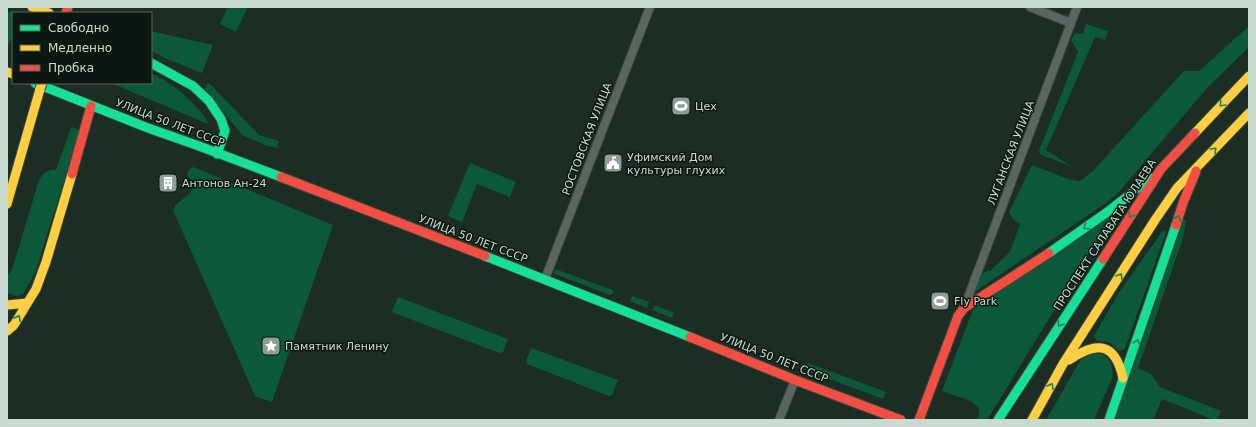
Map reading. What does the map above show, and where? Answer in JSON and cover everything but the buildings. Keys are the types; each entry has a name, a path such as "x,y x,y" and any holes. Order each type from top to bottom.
{"main road":[{"path":"32,7 46,12"},
{"path":"152,64 193,86 209,101 222,119 225,131 218,154"},
{"name":"ПРОСПЕКТ САЛАВАТА ЮЛАЕВА","path":"998,420 1161,169 1249,76"},
{"name":"УЛИЦА 50 ЛЕТ СССР","path":"37,84 91,106 545,280 795,380 901,420"},
{"path":"7,204 42,84"},
{"path":"7,331 14,325 36,290 46,262 91,106"},
{"path":"1032,420 1063,364 1159,213 1177,188 1249,113"},
{"path":"1109,420 1183,203 1199,165"},
{"path":"918,420 958,316 964,308 1113,208 1161,169"},
{"path":"7,305 27,303"},
{"path":"1063,364 1076,354 1085,350 1100,348 1108,350 1119,360 1123,378"}],"street":[{"name":"РОСТОВСКАЯ УЛИЦА","path":"545,280 650,7"},
{"path":"1030,7 1071,23"},
{"name":"ЛУГАНСКАЯ УЛИЦА","path":"964,308 1077,7"},
{"path":"779,420 795,380"}],"green space":[{"path":"228,7 248,7 236,32 220,24"},
{"path":"7,12 12,12 12,36 9,44 7,43"},
{"path":"1086,24 1108,31 1105,40 1095,37 1046,150 1071,166 1041,155 1039,151 1078,52 1071,40 1075,33 1083,34"},
{"path":"1249,26 1249,47 1207,88 1118,193 1106,203 973,293 982,273 991,270 1010,252 1020,224 1013,219 1009,212 1032,165 1071,180 1080,181 1092,172 1184,71 1199,71"},
{"path":"152,31 213,45 202,73 152,52"},
{"path":"152,74 170,84 187,97 204,115 208,124 113,84 152,84"},
{"path":"207,83 211,85 259,135 279,141 277,148 265,145 242,135 205,89"},
{"path":"71,127 80,130 35,273 23,294 16,296 7,293 7,276 12,270 39,180 48,171 56,170"},
{"path":"470,163 516,182 510,197 477,184 462,222 448,216"},
{"path":"193,167 333,225 272,402 255,396 173,210 176,204 187,196 196,185 188,177 187,173"},
{"path":"1120,208 1095,244 987,420 978,420 979,408 971,401 942,391 972,312 982,300"},
{"path":"1181,218 1186,221 1183,238 1138,368 1151,374 1160,387 1221,411 1217,420 1214,420 1162,399 1153,420 1113,420"},
{"path":"1164,230 1166,232 1124,349 1120,351 1110,343 1096,340 1094,336 1118,294"},
{"path":"555,269 613,290 612,294 610,295 555,274"},
{"path":"632,296 649,302 647,308 630,301"},
{"path":"398,297 508,339 503,352 499,353 392,312"},
{"path":"655,305 674,313 672,318 652,310"},
{"path":"531,348 618,380 612,395 609,396 527,364 526,361"},
{"path":"1099,353 1106,357 1110,362 1113,376 1094,420 1046,420 1081,359 1087,355"},
{"path":"808,363 886,392 883,399 805,370"}],"traffic: fast":[{"path":"152,64 193,86 209,101 221,119 225,131 217,154"},
{"path":"38,84 148,128 281,177"},
{"path":"1049,253 1106,213 1151,178"},
{"path":"1109,420 1176,225"},
{"path":"485,256 690,337"},
{"path":"998,420 1103,259"}],"traffic: slow":[{"path":"32,7 46,12"},
{"path":"7,72 12,74"},
{"path":"1195,133 1249,76"},
{"path":"40,89 42,84"},
{"path":"7,204 40,89"},
{"path":"1032,420 1063,364 1177,188 1249,113"},
{"path":"7,331 14,325 36,289 46,262 72,174"},
{"path":"7,305 27,303"},
{"path":"1069,360 1088,350 1104,348 1110,351 1115,357 1120,366 1123,378"}],"traffic: jam":[{"path":"66,12 68,7"},
{"path":"72,174 91,106"},
{"path":"1103,259 1161,169 1195,133"},
{"path":"1176,225 1196,171"},
{"path":"281,177 485,256"},
{"path":"919,420 958,316 964,308 1049,253"},
{"path":"690,337 795,380 901,420"}],"place":[{"name":"Цех","path":"681,106"},
{"name":"Уфимский Дом культуры глухих","path":"613,163"},
{"name":"Антонов Ан-24","path":"168,183"},
{"name":"Fly Park","path":"940,301"},
{"name":"Памятник Ленину","path":"271,346"}]}
